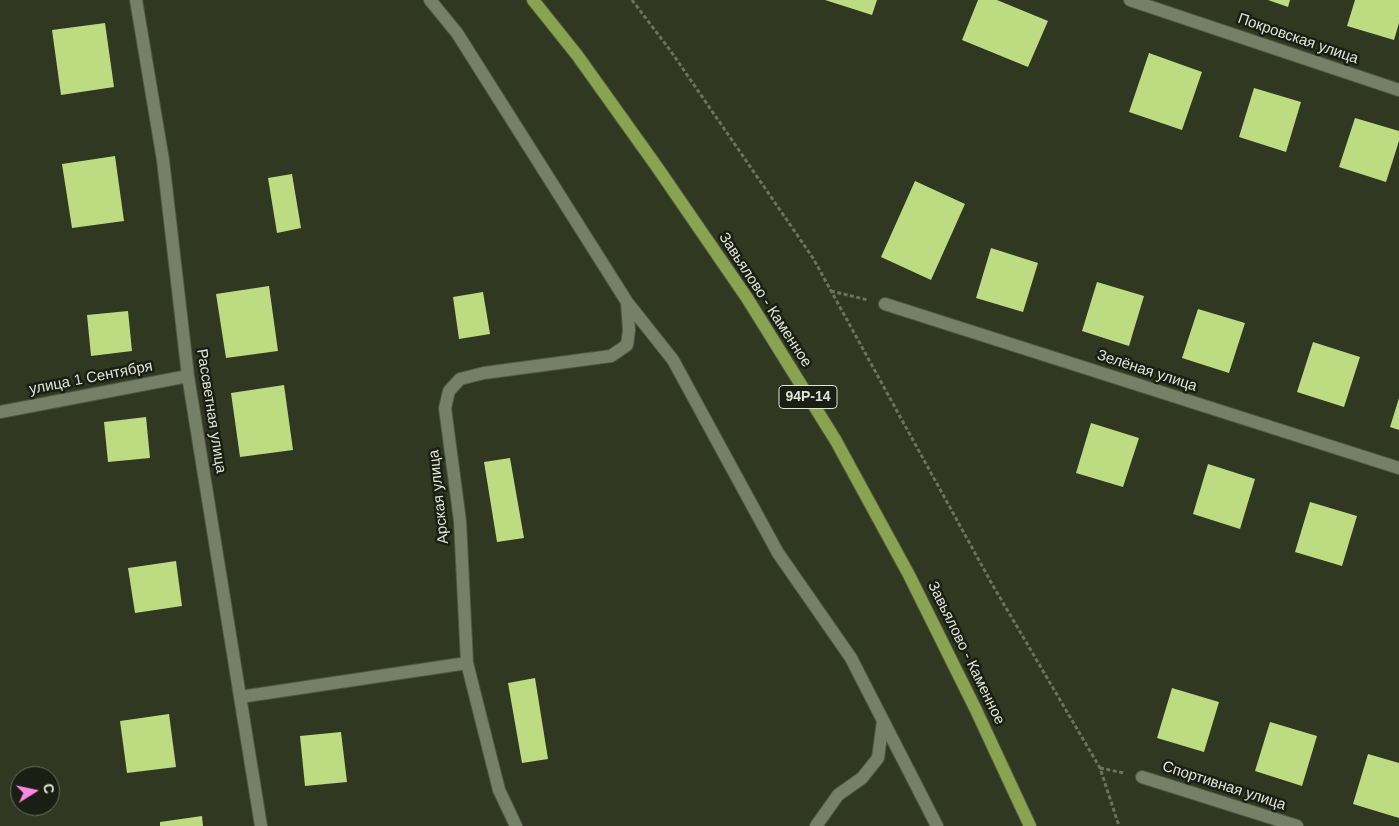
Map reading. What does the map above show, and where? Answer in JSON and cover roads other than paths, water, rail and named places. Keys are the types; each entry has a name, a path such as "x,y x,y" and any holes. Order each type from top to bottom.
{"main road":[{"name":"Завьялово - Каменное","path":"533,0 577,56 663,175 747,298 836,441 909,575 976,710 1030,826"}],"street":[{"name":"Рассветная улица","path":"136,0 162,160 188,376 261,826"},
{"path":"430,0 457,33 627,302 673,360 778,553 851,658 937,826"},
{"name":"Покровская улица","path":"1130,0 1399,90"},
{"name":"Арская улица","path":"516,826 499,790 467,663 460,521 445,408 449,391 460,379 484,373 611,356 627,345 629,330 627,302"},
{"name":"Зелёная улица","path":"885,304 1399,468"},
{"name":"улица 1 Сентября","path":"0,412 188,376"},
{"path":"240,698 467,663"},
{"path":"816,826 838,795 862,778 878,758 883,721"},
{"name":"Спортивная улица","path":"1142,777 1297,826"}]}
